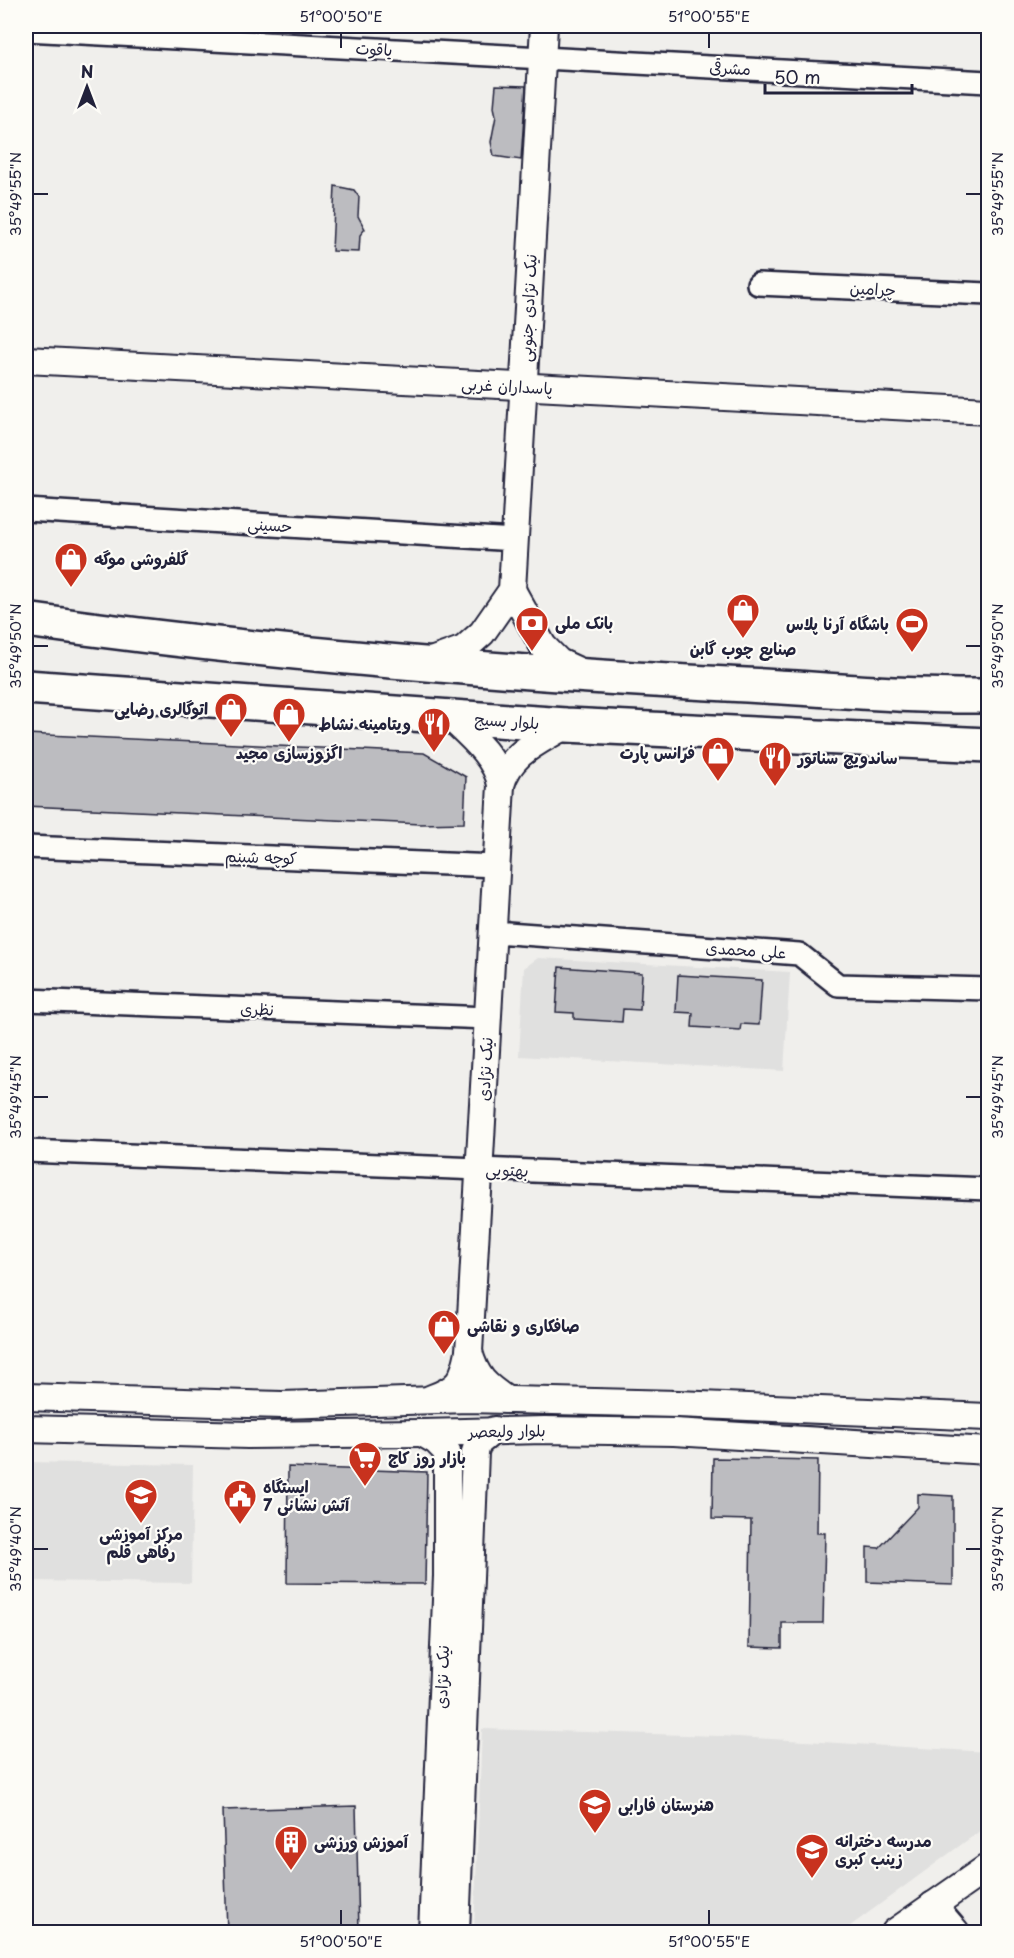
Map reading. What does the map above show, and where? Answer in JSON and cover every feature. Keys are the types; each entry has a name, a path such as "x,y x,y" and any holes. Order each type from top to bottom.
{"main road":[{"path":"26,620 100,631 421,664 982,699"},
{"name":"بلوار بسیج","path":"26,687 566,725 988,746"}],"street":[{"name":"نیک نژادی جنوبی","path":"512,590 544,26"},
{"name":"یاقوت","path":"26,30 543,58"},
{"name":"مشرقی","path":"543,58 988,82"},
{"name":"چرامین","path":"758,284 988,294"},
{"name":"پاسداران غربی","path":"26,360 988,411"},
{"name":"حسینی","path":"26,510 514,540"},
{"path":"421,664 464,649 483,633 512,590 543,646 559,662 592,676"},
{"path":"450,717 480,747 500,775 501,785"},
{"path":"501,785 504,772 514,758 566,725"},
{"name":"نیک نژادی","path":"469,1352 501,785"},
{"name":"کوچه شبنم","path":"26,848 496,866"},
{"name":"علی محمدی","path":"493,932 799,954 838,985 988,989"},
{"name":"نظری","path":"26,1000 488,1018"},
{"name":"بهتویی","path":"26,1151 988,1189"},
{"path":"469,1352 479,1378 507,1400"},
{"path":"426,1401 453,1390 461,1380 469,1352"},
{"name":"بلوار ولیعصر","path":"26,1397 282,1405 507,1400 678,1404 988,1417"},
{"path":"138,1432 152,1430 157,1425 158,1418 156,1409 140,1400"},
{"path":"188,1402 171,1408 166,1416 167,1425 171,1429 188,1433"},
{"path":"674,1432 692,1425 694,1418 692,1412 678,1404"},
{"path":"720,1435 708,1427 706,1415 711,1410 727,1406"},
{"name":"بلوار ولیعصر","path":"26,1429 188,1433 422,1433 494,1430 674,1432 988,1451"},
{"path":"422,1433 447,1452 454,1446 462,1444 469,1446 475,1452 478,1443 494,1430"},
{"name":"نیک نژادی","path":"447,1452 459,1575"},
{"name":"نیک نژادی","path":"432,1932 446,1870 459,1575 475,1452"},
{"path":"895,1932 988,1867"},
{"name":"نیک نژادی","path":"446,1870 456,1932"},
{"path":"933,1905 956,1932"}],"shaded area":[{"path":"538,958 790,972 784,1071 519,1056 524,968"},
{"name":"مرکز آموزشی رفاهی قلم","path":"26,1462 193,1465 191,1583 26,1581"},
{"path":"482,1729 720,1736 988,1752 988,1825 842,1932 474,1932"}],"building":[{"path":"496,85 526,86 521,160 494,156 491,142 496,116 494,107"},
{"path":"335,186 354,190 359,197 358,216 365,229 360,235 359,252 332,251"},
{"path":"26,734 424,753 466,777 464,823 421,824 26,806"},
{"path":"559,967 642,973 640,1010 623,1009 622,1022 574,1019 574,1013 556,1012"},
{"path":"678,975 762,980 759,1025 741,1024 740,1030 692,1027 693,1013 676,1012"},
{"path":"713,1458 818,1460 817,1533 825,1533 823,1623 782,1623 782,1648 749,1647 751,1520 712,1519"},
{"path":"288,1467 427,1472 425,1584 287,1583"},
{"path":"918,1494 953,1496 953,1585 867,1582 867,1547 879,1548 918,1507"},
{"name":"آموزش ورزشی","path":"356,1806 359,1932 227,1932 223,1810"}],"place":[{"name":"گلفروشی موگه","path":"71,588"},
{"name":"صنایع چوب گابن","path":"743,639"},
{"name":"بانک ملی","path":"532,652"},
{"name":"باشگاه آرنا پلاس","path":"912,653"},
{"name":"اتوگالری رضایی","path":"231,738"},
{"name":"اگزوزسازی مجید","path":"289,743"},
{"name":"ویتامینه نشاط","path":"434,753"},
{"name":"فرانس پارت","path":"718,782"},
{"name":"ساندویچ سناتور","path":"775,787"},
{"name":"صافکاری و نقاشی","path":"444,1355"},
{"name":"بازار روز کاج","path":"365,1487"},
{"name":"مرکز آموزشی رفاهی قلم","path":"141,1524"},
{"name":"ایستگاه آتش نشانی 7","path":"240,1525"},
{"name":"هنرستان فارابی","path":"595,1834"},
{"name":"آموزش ورزشی","path":"291,1871"},
{"name":"مدرسه دخترانه زینب کبری","path":"812,1879"}]}
